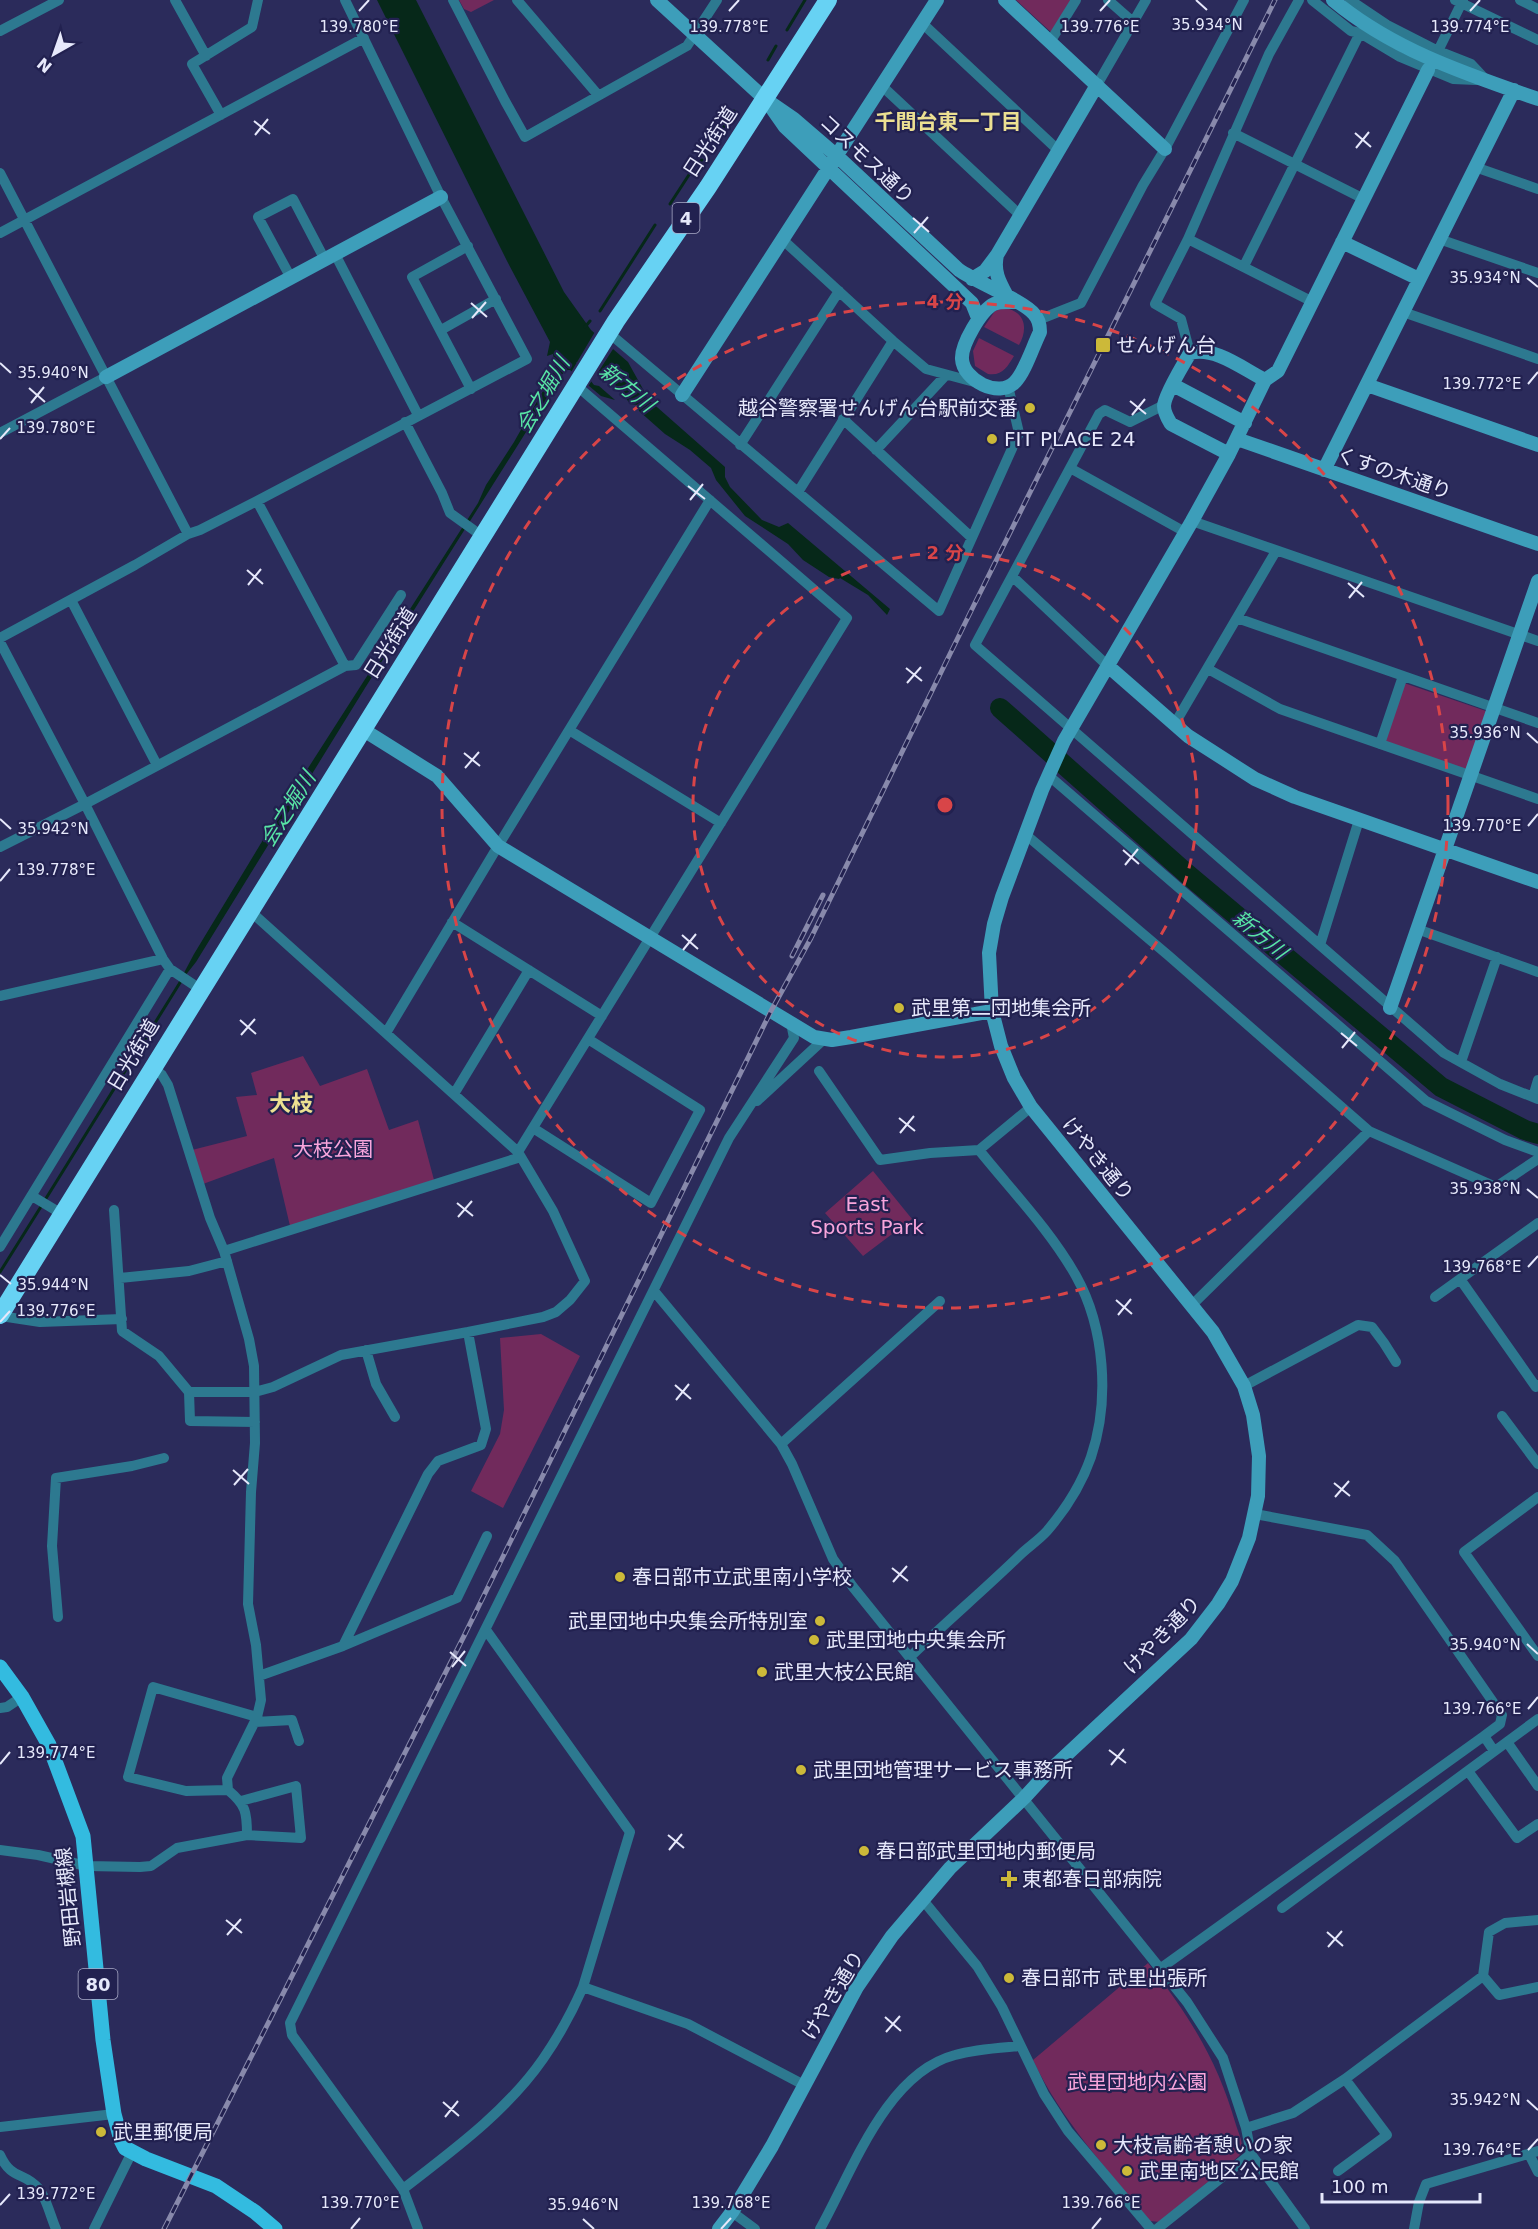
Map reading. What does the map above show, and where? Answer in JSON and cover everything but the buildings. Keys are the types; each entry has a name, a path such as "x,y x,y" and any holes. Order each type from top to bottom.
{"highway":[{"name":"日光街道","path":"0,1315 57,1211 152,1067 195,986 249,910 362,729 475,532 578,384 828,0"}],"main road":[{"name":"野田岩槻線","path":"0,1667 22,1697 49,1745 83,1836 103,2040 114,2114 121,2140 132,2152"},
{"path":"132,2152 216,2186 255,2212 271,2228"}],"street":[{"path":"0,31 59,0"},
{"path":"175,0 206,56"},
{"path":"221,115 192,64 252,27 258,0"},
{"path":"0,638 188,534 257,501 527,359 441,197 345,0"},
{"path":"453,0 525,137 687,46 717,0"},
{"path":"517,0 598,95"},
{"name":"コスモス通り","path":"657,0 765,99 785,128 833,162 959,270 1034,315"},
{"path":"682,395 937,0"},
{"path":"1005,0 1166,149"},
{"path":"1050,42 1076,0"},
{"path":"1108,0 1133,22"},
{"path":"972,279 985,271 997,255 1146,0"},
{"path":"1229,454 1179,430 1166,417 1164,405 1190,353 1181,319 1155,304 1188,239 1269,54 1299,0"},
{"path":"1311,0 1351,31 1360,33 1428,70 1453,79 1486,80"},
{"path":"1333,0 1363,23 1410,50 1538,99"},
{"path":"1350,0 1387,25 1438,51 1471,64 1486,80"},
{"path":"1520,0 1538,9"},
{"path":"783,240 926,369 997,388 1008,386 1017,380 1040,332 1034,315 1081,303 1143,185 1166,149 1241,1"},
{"path":"1438,51 1460,1 1538,40"},
{"path":"922,23 1058,150"},
{"path":"1244,267 1360,33"},
{"path":"0,233 364,38"},
{"name":"けやき通り","path":"719,2229 732,2212 772,2146 857,1987 892,1936 950,1868 1047,1773 1191,1639 1204,1624 1232,1581 1249,1538 1258,1496 1259,1456 1253,1415 1244,1386 1225,1350 1192,1305 1031,1107 1014,1078 1001,1046 992,1011 989,953 994,924 1025,834 1064,741 1229,454 1265,380 1278,371 1428,70"},
{"path":"882,86 1020,215"},
{"path":"1324,470 1514,90"},
{"path":"1233,133 1364,199"},
{"name":"コスモス通り","path":"833,162 972,303 978,318"},
{"path":"1476,167 1538,189"},
{"path":"0,173 188,534"},
{"path":"0,433 441,197"},
{"path":"291,278 258,217 293,199 330,257 418,415"},
{"path":"1188,239 1313,302"},
{"path":"1439,239 1538,273"},
{"path":"1342,242 1419,279"},
{"path":"468,246 412,277 471,388"},
{"path":"979,383 965,368 962,358 964,348 978,318 994,304 1012,300 996,274 997,255"},
{"path":"740,445 839,291"},
{"path":"441,330 496,299"},
{"path":"1403,312 1538,359"},
{"path":"608,335 939,611 1020,433 1008,386"},
{"path":"798,492 893,341"},
{"path":"1190,353 1200,351 1214,353 1265,380"},
{"path":"876,450 946,375"},
{"path":"120,1278 189,1270 519,1154 847,618 578,384"},
{"path":"1366,385 1538,445"},
{"path":"1173,386 1245,423"},
{"path":"1164,405 1130,422 1105,410 1099,414 975,645 1444,1053 1500,1084 1535,1098 1538,1080"},
{"path":"843,419 971,537"},
{"path":"405,422 450,513 475,532"},
{"name":"くすの木通り","path":"1237,439 1538,544"},
{"path":"1070,468 1188,527 1276,551 1538,641"},
{"path":"386,1033 710,500"},
{"path":"257,501 345,666"},
{"path":"1174,725 1276,551"},
{"path":"1012,576 1174,725 1217,756 1255,779 1295,797 1538,882"},
{"path":"1390,1008 1538,581"},
{"path":"0,847 345,666 356,665 401,595"},
{"path":"71,600 157,765"},
{"path":"1237,618 1538,723"},
{"path":"0,642 163,959 172,970 195,986"},
{"path":"1208,669 1280,709 1538,799"},
{"path":"1380,744 1403,676"},
{"path":"362,729 437,776 498,846 814,1037 823,1040 851,1037 992,1011"},
{"path":"569,730 721,823"},
{"path":"1050,771 1426,1101 1505,1140 1538,1152"},
{"path":"1320,945 1359,820"},
{"path":"1025,834 1369,1131 1496,1187 1538,1158"},
{"path":"189,1392 255,1392 273,1387 341,1355 543,1317 556,1311 570,1300 585,1281 553,1211 519,1154 249,910"},
{"path":"452,922 602,1016"},
{"path":"1417,929 1538,972"},
{"path":"1461,1062 1497,957"},
{"path":"0,996 163,959"},
{"path":"0,1247 34,1197 172,970"},
{"path":"454,1094 529,970"},
{"path":"418,2229 403,2189 292,2035 290,2023 729,1138 794,1038 791,1023"},
{"path":"533,1128 651,1203 700,1110 588,1039"},
{"path":"744,1113 823,1040"},
{"path":"152,1067 162,1075 168,1085 210,1218 226,1256 249,1339 254,1366 255,1422 248,1604 256,1645 261,1700 256,1719 226,1778 228,1790 241,1801 247,1814 247,1835"},
{"path":"819,1071 880,1160 930,1153 979,1150 1031,1107"},
{"path":"1192,1305 1369,1131"},
{"path":"910,1657 1047,1531 1070,1500 1091,1459 1102,1405 1101,1352 1095,1318 1078,1279 1056,1244 979,1150"},
{"path":"34,1197 57,1211"},
{"path":"114,1210 122,1331 159,1356 189,1392 190,1420 255,1422"},
{"path":"1435,1297 1538,1223"},
{"path":"1460,1279 1536,1387 1538,1385"},
{"path":"654,1291 781,1444 833,1558 1187,2002 1223,2058 1246,2128 1251,2154 1305,2229"},
{"path":"781,1444 940,1301"},
{"path":"0,1315 40,1322 122,1319"},
{"path":"1244,1386 1358,1324 1371,1327 1396,1362"},
{"path":"343,1646 428,1474 438,1461 481,1446 486,1429 468,1332"},
{"path":"366,1350 376,1384 395,1417"},
{"path":"1502,1416 1538,1464"},
{"path":"58,1617 52,1546 56,1478 132,1466 164,1458"},
{"path":"1538,1497 1464,1552 1538,1656"},
{"path":"1161,1968 1484,1736 1500,1724 1502,1715 1395,1562 1366,1535 1255,1514"},
{"path":"259,1676 343,1646 457,1598 487,1536"},
{"path":"403,2189 493,2114 533,2072 573,2010 583,1987 630,1832 486,1630"},
{"path":"228,1790 186,1791 128,1777 153,1687 256,1719 292,1720 299,1741"},
{"path":"0,1708 7,1707 22,1697"},
{"path":"1282,1908 1538,1719"},
{"path":"1484,1736 1494,1751"},
{"path":"1507,1742 1538,1786"},
{"path":"1468,1771 1517,1838 1538,1824"},
{"path":"0,1850 38,1855 87,1866 151,1866 177,1848 247,1835 301,1838 296,1786 241,1801"},
{"path":"922,1899 977,1966 1002,2007 1044,2094 1068,2131 1151,2229"},
{"path":"1246,2128 1293,2113 1345,2079 1483,1976 1489,1932 1506,1923 1538,1920"},
{"path":"1483,1976 1499,1995 1538,1987"},
{"path":"583,1987 688,2024 804,2085"},
{"path":"820,2229 877,2119 908,2082 916,2075 954,2055 1020,2046"},
{"path":"1338,2171 1387,2135 1345,2079"},
{"path":"0,2127 114,2114"},
{"path":"94,2229 132,2152"},
{"path":"1414,2229 1419,2202 1426,2184 1534,2152 1538,2172"},
{"path":"1157,2229 1251,2154"},
{"path":"0,2155 6,2168 28,2179 40,2190 57,2229"},
{"path":"732,2212 755,2229"}],"green space":[{"path":"459,0 494,0 471,12 464,9"},
{"path":"1016,0 1071,0 1052,33"},
{"path":"1005,308 1017,313 1023,322 1024,333 1019,345 984,327 995,311"},
{"path":"979,338 1014,356 1001,372 988,374 975,366 973,351"},
{"path":"1404,683 1486,711 1467,770 1384,741"},
{"name":"大枝公園","path":"303,1056 320,1086 367,1069 389,1130 418,1120 434,1180 290,1226 274,1158 203,1184 192,1150 247,1136 236,1097 257,1095 251,1073"},
{"name":"East Sports Park","path":"873,1171 912,1219 863,1256 825,1213"},
{"path":"541,1334 580,1356 503,1508 471,1491 500,1434 504,1410 500,1338"},
{"name":"武里団地内公園","path":"1148,1963 1177,2002 1211,2059 1242,2145 1239,2156 1160,2222 1150,2221 1086,2144 1057,2103 1033,2060"}],"water":[{"path":"377,0 416,0 564,292 591,330 628,362 649,400 725,467 725,477 730,487 762,520 779,527 788,523 890,609 887,615 868,595 840,578 829,577 803,560 788,544 745,516 716,480 711,468 690,450 665,434 639,411 638,405 630,404 607,378 576,362 594,385 599,386 615,400 601,396 570,370 565,370 196,962 177,986 278,815 478,503 486,485 514,442 555,366 553,354 547,356 550,342 507,261"}],"pier":[{"path":"596,330 615,346 597,374 584,368 593,379 587,388 570,374"}],"waterway":[{"path":"787,30 805,0"},
{"path":"768,60 776,46"},
{"path":"715,141 734,111"},
{"path":"670,204 696,164 702,160"},
{"path":"600,311 655,225"},
{"path":"585,327 590,321"},
{"name":"新方川","path":"1000,708 1186,873 1441,1087 1525,1130 1538,1134"},
{"name":"会之堀川","path":"45,1200 181,981"},
{"name":"会之堀川","path":"0,1272 42,1205"}],"railway":[{"path":"164,2229 464,1636 771,1011 811,938 1275,0"},
{"path":"792,956 823,895"}],"place":[{"name":"せんげん台","path":"1103,345"},
{"name":"越谷警察署せんげん台駅前交番","path":"1030,408"},
{"name":"FIT PLACE 24","path":"992,439"},
{"name":"武里第二団地集会所","path":"899,1008"},
{"name":"春日部市立武里南小学校","path":"620,1577"},
{"name":"武里団地中央集会所特別室","path":"820,1621"},
{"name":"武里団地中央集会所","path":"814,1640"},
{"name":"武里大枝公民館","path":"762,1672"},
{"name":"武里団地管理サービス事務所","path":"801,1770"},
{"name":"春日部武里団地内郵便局","path":"864,1851"},
{"name":"東都春日部病院","path":"1009,1879"},
{"name":"春日部市 武里出張所","path":"1009,1978"},
{"name":"武里郵便局","path":"101,2132"},
{"name":"大枝高齢者憩いの家","path":"1101,2145"},
{"name":"武里南地区公民館","path":"1127,2171"}],"district":[{"name":"千間台東一丁目","path":"948,122"},
{"name":"大枝","path":"291,1103"}]}
